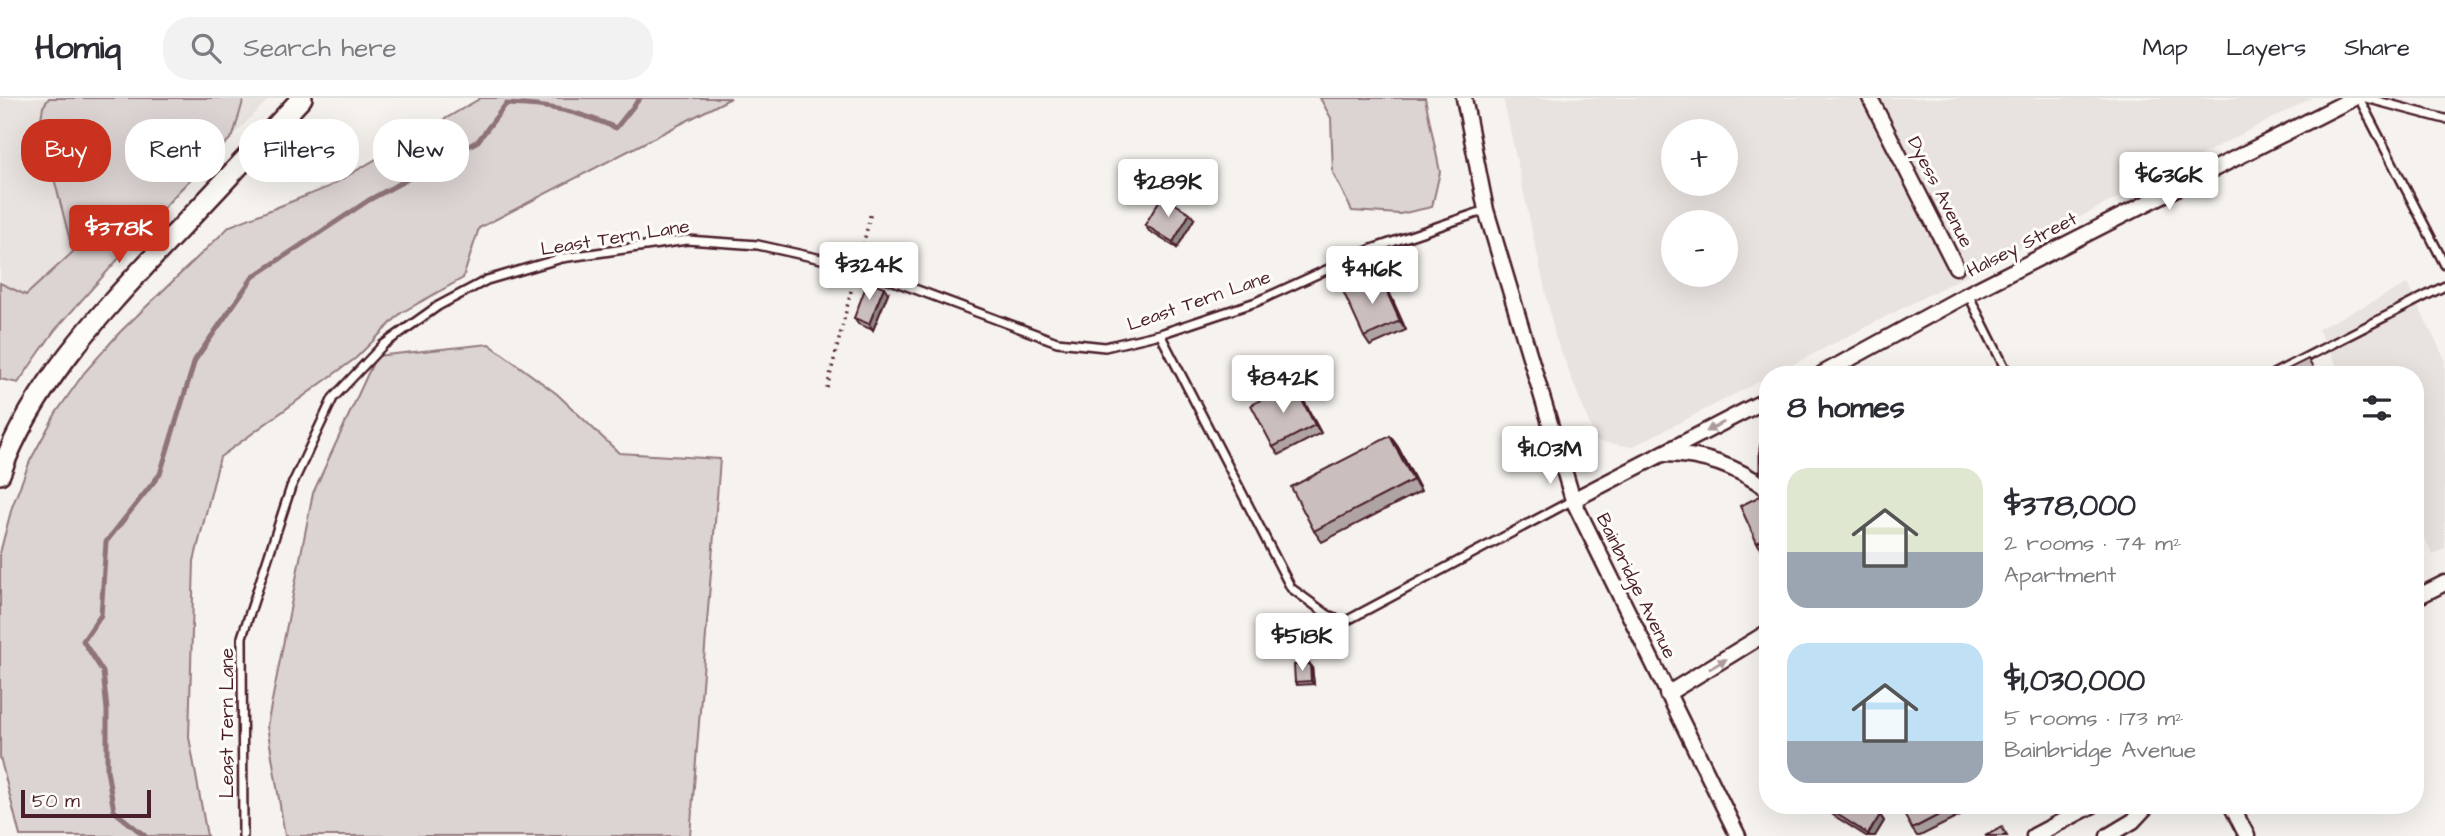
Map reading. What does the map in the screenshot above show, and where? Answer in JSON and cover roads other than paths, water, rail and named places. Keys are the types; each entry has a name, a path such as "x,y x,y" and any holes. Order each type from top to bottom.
{"street":[{"path":"0,474 26,420 71,353 135,277 302,98"},
{"name":"Bainbridge Avenue","path":"1464,98 1486,210 1539,396 1573,500 1738,836"},
{"name":"Dyess Avenue","path":"1870,98 1956,267"},
{"name":"Halsey Street","path":"1837,366 1968,294 2357,98"},
{"path":"1573,500 1759,404"},
{"path":"1664,454 1691,455 1729,465 1759,483"},
{"path":"2424,594 2445,583"},
{"path":"1667,694 1759,638"},
{"path":"2034,836 2076,814"},
{"path":"2108,836 2140,814"},
{"path":"2236,814 2247,836"}],"lane":[{"path":"2357,98 2445,265"},
{"path":"2366,98 2445,119"},
{"name":"Least Tern Lane","path":"243,836 242,637 291,487 333,398 383,345 438,306 487,280 562,258 687,240 758,245 857,267 1057,342 1105,347 1160,334 1256,302 1372,249 1486,210"},
{"path":"2289,366 2445,286"},
{"path":"1968,294 2004,366"},
{"path":"1160,334 1291,587 1328,615 1344,622 1573,500"}],"waterway":[{"path":"145,836 114,811 107,770 107,710 103,672 83,641 101,615 106,542 160,474 195,360 253,277 369,200 478,141 506,104 562,110 616,128 640,98"}]}
